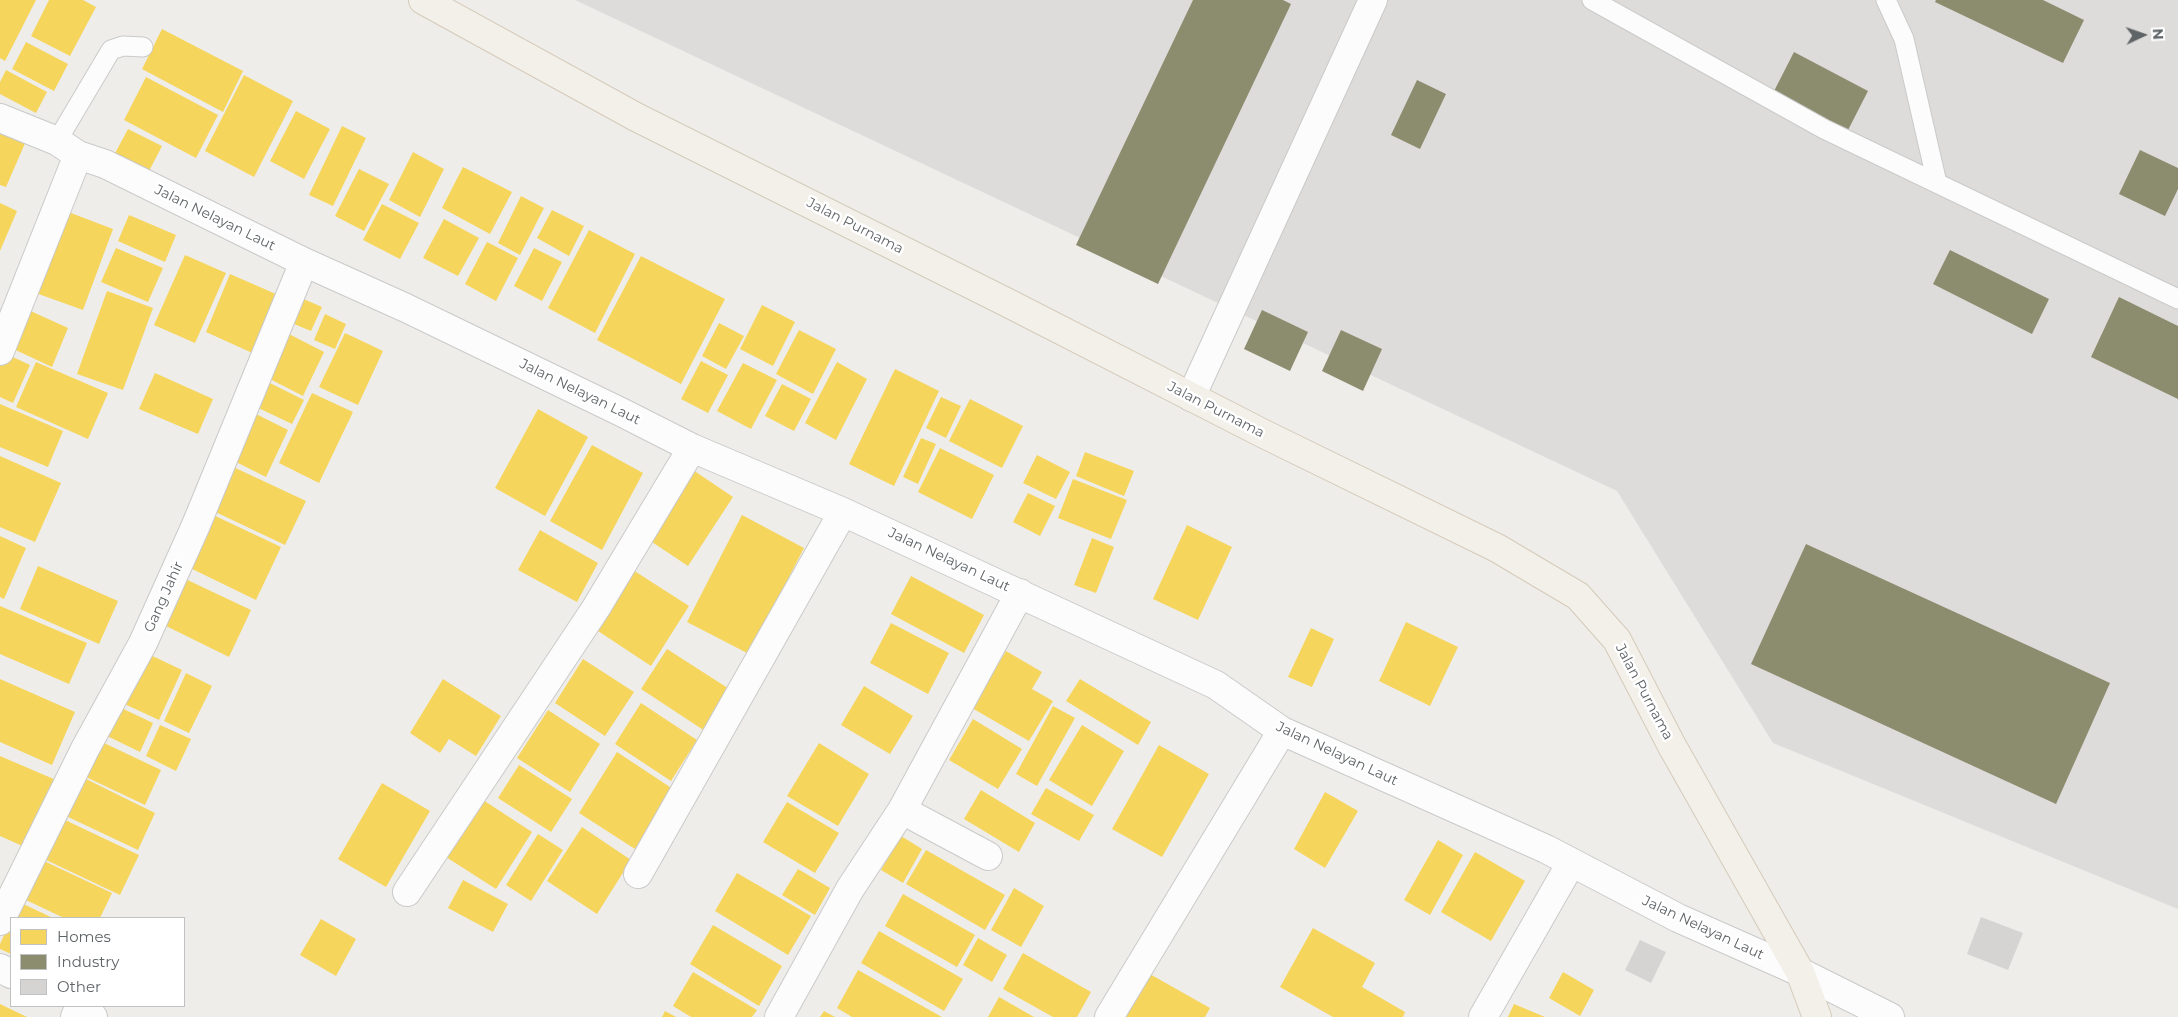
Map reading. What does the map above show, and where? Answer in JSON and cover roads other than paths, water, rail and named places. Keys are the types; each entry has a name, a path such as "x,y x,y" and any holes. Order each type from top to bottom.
{"main road":[{"name":"Jalan Purnama","path":"423,0 636,117 1264,434 1497,548 1578,596 1617,640 1672,746 1800,972 1817,1017"}],"street":[{"path":"1191,397 1373,0"},
{"name":"Jalan Nelayan Laut","path":"0,118 105,164 304,262 415,312 692,448 843,512 1216,685 1282,731 1546,848 1570,863 1678,918 1800,972 1890,1017"},
{"path":"0,351 68,148"},
{"name":"Gang Jahir","path":"0,921 85,749 143,643 196,525 304,262"},
{"path":"407,892 596,608 692,448"},
{"path":"638,874 843,512"},
{"path":"779,1017 850,889 902,810 1020,593"},
{"path":"1109,1017 1282,731"},
{"path":"902,810 988,856"},
{"path":"1483,1017 1570,863"}],"lane":[{"path":"1592,0 1824,129 2178,299"},
{"path":"1886,0 1904,39 1937,183"},
{"path":"68,148 110,50 123,46 144,47"}]}
